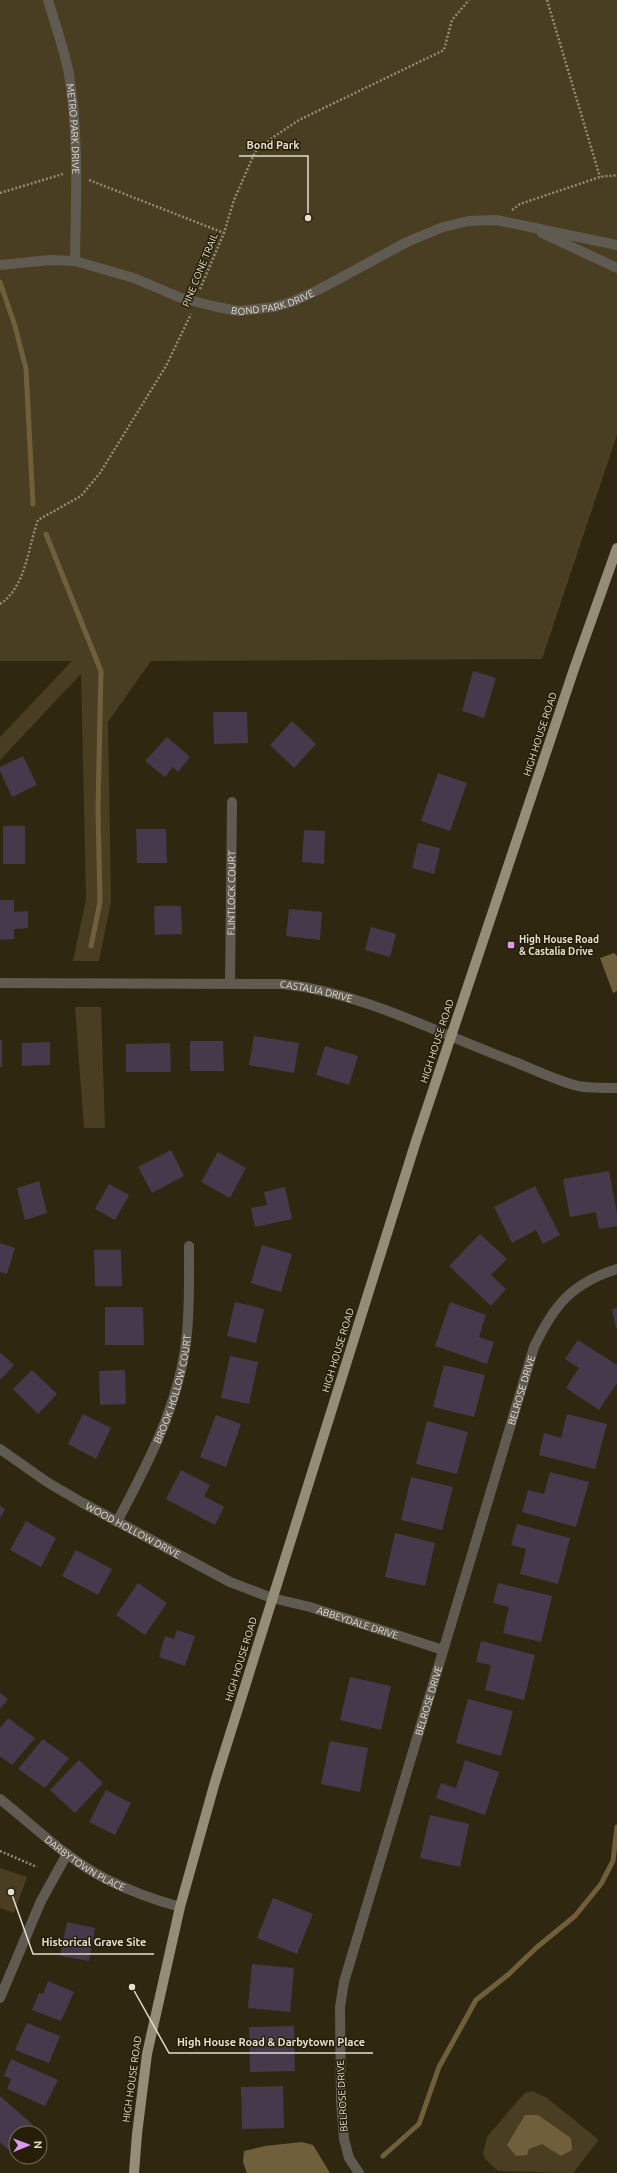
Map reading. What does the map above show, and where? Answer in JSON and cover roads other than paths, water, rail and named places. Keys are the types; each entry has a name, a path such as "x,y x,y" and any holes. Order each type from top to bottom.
{"main road":[{"name":"HIGH HOUSE ROAD","path":"134,2173 137,2134 147,2054 180,1907 215,1782 272,1598 451,1037 576,663 617,548"}],"street":[{"name":"METRO PARK DRIVE","path":"48,0 68,72 74,113 77,175 75,260"},
{"name":"BOND PARK DRIVE","path":"0,265 50,260 75,260 110,270 196,302 239,311 274,307 320,289 407,242 443,227 469,221 496,220 535,229 571,234 617,245"},
{"name":"BOND PARK DRIVE","path":"535,229 617,268"},
{"name":"FLINTLOCK COURT","path":"230,983 232,802"},
{"name":"CASTALIA DRIVE","path":"0,983 230,983 283,984 312,987 340,994 578,1086 617,1088"},
{"name":"BROOK HOLLOW COURT","path":"117,1522 151,1458 166,1423 174,1396 186,1344 189,1246"},
{"name":"BELROSE DRIVE","path":"359,2173 350,2158 344,2139 341,2102 340,2007 344,1982 534,1347 546,1320 560,1301 583,1283 617,1269"},
{"name":"WOOD HOLLOW DRIVE","path":"0,1449 47,1482 117,1522 230,1582 272,1598"},
{"name":"ABBEYDALE DRIVE","path":"272,1598 310,1607 443,1650"},
{"name":"DARBYTOWN PLACE","path":"0,1799 67,1854 105,1878 152,1899 180,1907"},
{"path":"0,1998 41,1901 67,1854"}],"waterway":[{"path":"0,282 15,326 26,369 33,504"},
{"path":"46,534 101,671 98,808 100,902 91,946"},
{"path":"383,2156 419,2124 439,2067 476,2000 509,1974 536,1948 575,1916 601,1884 613,1861 617,1827"}],"place":[{"name":"Bond Park","path":"308,218"},
{"name":"High House Road & Castalia Drive","path":"511,945"},
{"name":"Historical Grave Site","path":"11,1892"},
{"name":"High House Road & Darbytown Place","path":"132,1987"}]}
